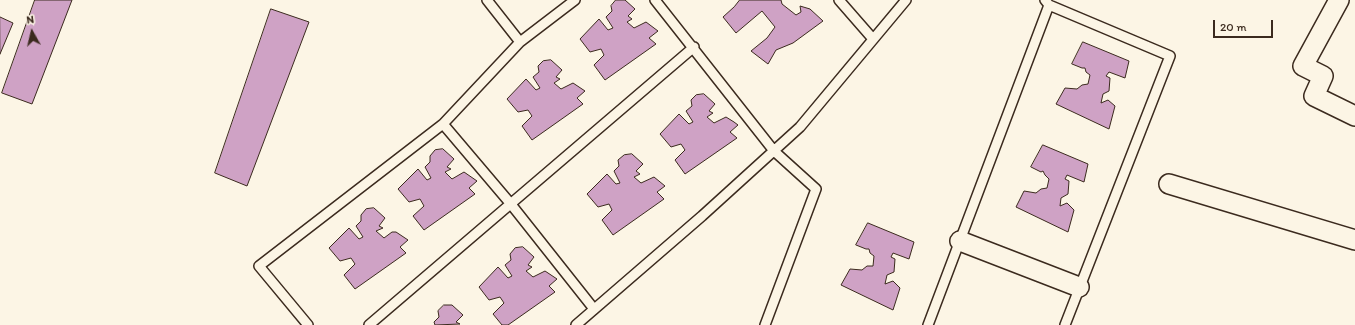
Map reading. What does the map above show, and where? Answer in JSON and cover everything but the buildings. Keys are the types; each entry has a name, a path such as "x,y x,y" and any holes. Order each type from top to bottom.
{"street":[{"path":"1339,0 1302,66 1322,76 1314,96 1355,116"},
{"path":"1169,184 1355,240"},
{"path":"960,241 1079,287"}],"lane":[{"path":"487,0 520,42"},
{"path":"308,325 258,266 443,124 520,42 575,0"},
{"path":"655,0 694,47 774,151 816,189 765,325"},
{"path":"839,0 873,39"},
{"path":"576,325 702,216 800,127 906,0"},
{"path":"928,325 1047,2 1170,56 1065,325"},
{"path":"369,325 694,47"},
{"path":"443,124 510,204 594,309"}]}
